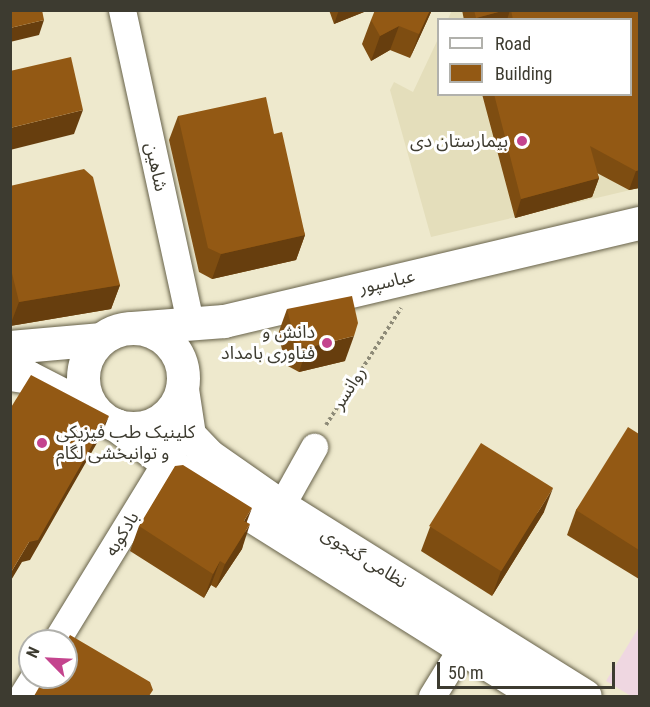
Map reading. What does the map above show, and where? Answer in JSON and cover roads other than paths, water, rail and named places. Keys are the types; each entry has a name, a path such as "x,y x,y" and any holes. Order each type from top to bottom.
{"main road":[{"name":"عباسپور","path":"10,347 190,323 224,321 639,223"},
{"path":"10,374 28,377 107,419 130,428 158,422 169,413 201,347 224,321"},
{"path":"107,419 87,395 84,375 86,361 117,333 163,337 182,363 183,384"},
{"name":"نظامی گنجوی","path":"183,384 189,435 208,455 468,638 539,696"},
{"name":"نظامی گنجوی","path":"107,419 166,462 468,638 585,696"}],"street":[{"name":"شاهین","path":"122,10 190,323"},
{"name":"بادکوبه","path":"63,629 187,427"},
{"path":"280,506 314,447"},
{"path":"432,696 468,638"}],"place":[{"name":"بیمارستان دی","path":"522,141"},
{"name":"دانش و فناوری بامداد","path":"327,343"},
{"name":"کلینیک طب فیزیکی و توانبخشی لگام","path":"42,443"}]}
